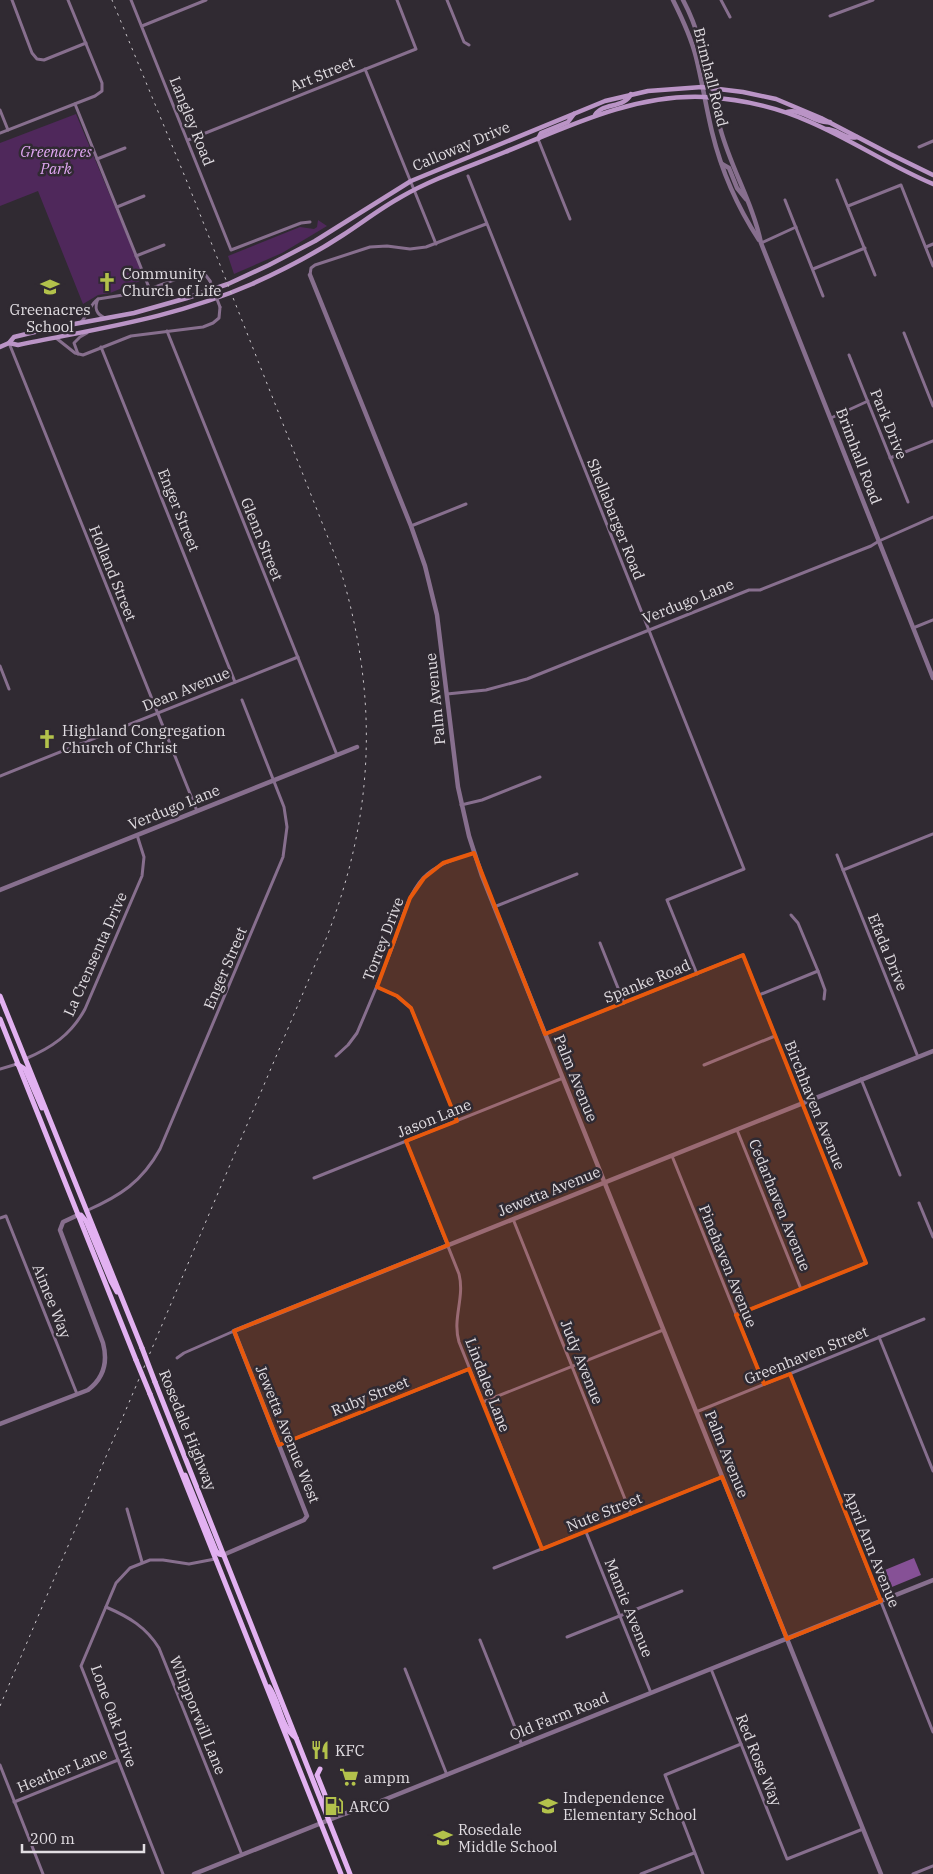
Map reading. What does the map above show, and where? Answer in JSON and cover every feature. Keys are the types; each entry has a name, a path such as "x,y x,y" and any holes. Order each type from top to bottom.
{"main road":[{"name":"Calloway Drive","path":"0,347 9,343 14,337 108,318 187,298 248,275 315,241 411,181 605,101 631,94 660,89 702,87 743,92 776,100 830,122 933,175"},
{"path":"594,116 597,111 626,102 631,94"},
{"name":"Calloway Drive","path":"9,343 18,345 165,315 217,298 252,284 319,250 415,190 594,116 637,104 666,99 714,98 760,105 786,113 824,129 933,184"},
{"path":"786,113 794,111 822,122 830,122"},
{"path":"538,139 541,133 568,122 575,113"},
{"path":"824,129 832,129 848,137 857,137"},
{"name":"Rosedale Highway","path":"0,996 142,1348 350,1874"},
{"name":"Rosedale Highway","path":"0,1019 341,1874"},
{"path":"3,1025 18,1056 25,1059"},
{"path":"17,1064 25,1069 41,1107 49,1119"},
{"path":"57,1161 63,1169 79,1207 86,1211"},
{"path":"78,1214 86,1221 111,1281 121,1296"},
{"path":"178,1464 189,1482 216,1550 219,1554 223,1555"},
{"path":"215,1559 223,1563 239,1603 246,1613"},
{"path":"264,1681 272,1692 291,1734 297,1739"},
{"path":"320,1769 317,1775 325,1795 325,1810"}],"street":[{"path":"12,0 32,53 37,59 44,60 86,43"},
{"path":"0,133 75,104 102,91 102,83 68,0"},
{"name":"Langley Road","path":"131,0 232,250 301,223 310,222"},
{"path":"142,26 206,0"},
{"name":"Art Street","path":"188,140 416,49 396,0"},
{"path":"447,0 464,42 469,45"},
{"name":"Brimhall Road","path":"673,0 691,40 712,133 722,164 749,225 761,243"},
{"name":"Brimhall Road","path":"683,0 699,38 721,132 757,221 761,243 933,678"},
{"path":"721,0 730,17"},
{"path":"830,16 856,4 873,0"},
{"path":"365,69 436,244"},
{"path":"75,104 150,290"},
{"path":"0,110 8,130"},
{"path":"538,139 570,219"},
{"path":"919,147 933,141"},
{"path":"97,159 125,148"},
{"path":"722,164 729,168 737,188 749,202"},
{"name":"Shellabarger Road","path":"468,176 744,869 667,900 697,974"},
{"path":"838,180 876,275"},
{"path":"848,206 901,185 933,266"},
{"path":"117,207 144,196"},
{"path":"785,200 823,296"},
{"path":"310,275 311,268 315,264 370,247 418,248 436,244 486,224"},
{"path":"761,243 796,227"},
{"path":"926,247 933,244"},
{"path":"136,256 164,245"},
{"path":"813,269 865,248"},
{"path":"79,354 101,348 131,336 198,328 213,323 219,318 220,307 210,281 204,273 195,272 150,290 98,299 81,323"},
{"name":"Palm Avenue","path":"310,275 411,526 425,566 434,598 440,632 455,770 461,805 474,853 881,1874"},
{"path":"98,299 96,311 99,316 108,318"},
{"path":"79,354 74,343 90,331"},
{"name":"Glenn Street","path":"166,331 337,755"},
{"path":"904,333 933,406"},
{"path":"56,337 79,354"},
{"name":"Holland Street","path":"9,343 197,811"},
{"name":"Enger Street","path":"101,348 235,682"},
{"name":"Park Drive","path":"849,354 908,502"},
{"path":"831,418 868,401"},
{"path":"890,458 933,441"},
{"path":"411,526 466,504"},
{"name":"Verdugo Lane","path":"447,694 486,690 512,684 749,590 760,590 871,546 933,517"},
{"path":"913,628 933,620"},
{"name":"Dean Avenue","path":"0,776 298,657"},
{"path":"0,666 10,689"},
{"name":"Enger Street","path":"86,1211 117,1196 135,1183 148,1168 160,1149 280,867 287,827 284,807 242,700"},
{"name":"Verdugo Lane","path":"0,890 357,747"},
{"path":"461,805 482,800 540,777"},
{"path":"843,870 933,834"},
{"name":"La Crensenta Drive","path":"25,1059 47,1049 63,1038 75,1025 85,1009 142,876 144,857 137,835"},
{"name":"Torrey Drive","path":"336,1056 357,1033 410,898 418,885 444,863 474,853"},
{"name":"Efada Drive","path":"837,855 918,1056"},
{"path":"494,907 577,874"},
{"path":"791,915 798,924 818,971 825,990 824,999"},
{"path":"600,943 624,1003"},
{"name":"Spanke Road","path":"545,1034 743,955"},
{"name":"Birchhaven Avenue","path":"743,955 866,1263 801,1289"},
{"path":"759,995 818,971"},
{"path":"376,987 397,996 411,1008 457,1121"},
{"path":"704,1065 776,1036"},
{"name":"Jewetta Avenue","path":"177,1358 184,1353 234,1331 933,1050"},
{"path":"0,1069 17,1064"},
{"name":"Jason Lane","path":"314,1178 563,1078"},
{"path":"861,1079 900,1175"},
{"name":"Cedarhaven Avenue","path":"737,1129 801,1289"},
{"name":"Lindalee Lane","path":"406,1141 459,1274 462,1287 456,1320 457,1335 542,1549"},
{"name":"Pinehaven Avenue","path":"672,1155 764,1384"},
{"path":"919,1202 933,1237"},
{"path":"0,1424 88,1390 99,1380 104,1370 106,1356 103,1343 61,1232 63,1222 78,1214"},
{"name":"Aimee Way","path":"0,1218 6,1216 77,1394"},
{"name":"Judy Avenue","path":"513,1219 631,1514"},
{"path":"736,1316 801,1289"},
{"name":"Greenhaven Street","path":"696,1412 924,1319"},
{"path":"483,1402 663,1330"},
{"name":"Jewetta Avenue West","path":"223,1555 304,1520 307,1516 234,1331"},
{"path":"879,1337 933,1472"},
{"name":"Ruby Street","path":"279,1445 470,1369"},
{"name":"April Ann Avenue","path":"790,1374 933,1732"},
{"name":"Nute Street","path":"494,1568 722,1477"},
{"path":"127,1509 142,1562 157,1559 189,1564 215,1559"},
{"name":"Mamie Avenue","path":"586,1532 651,1693"},
{"name":"Lone Oak Drive","path":"142,1562 130,1568 120,1578 81,1666 164,1874"},
{"name":"Old Farm Road","path":"194,1874 447,1775 933,1580"},
{"path":"567,1638 682,1592"},
{"name":"Whipporwill Lane","path":"106,1607 126,1616 141,1626 159,1648 242,1855"},
{"path":"480,1640 522,1745"},
{"path":"405,1669 447,1775"},
{"name":"Red Rose Way","path":"711,1669 787,1860 863,1829"},
{"path":"702,1874 665,1775 741,1744"},
{"name":"Heather Lane","path":"14,1802 118,1760"},
{"path":"0,1765 43,1874"},
{"path":"640,1874 694,1853"},
{"path":"913,1874 933,1866"}],"highlighted area":[{"path":"474,853 545,1034 743,955 866,1263 736,1315 764,1384 790,1374 881,1601 787,1639 722,1477 542,1549 469,1369 279,1445 234,1331 448,1245 406,1141 457,1121 411,1008 397,996 377,987 410,898 424,878 443,863"}],"green space":[{"name":"Greenacres Park","path":"76,114 145,279 110,293 98,295 83,304 38,191 0,206 0,143"},
{"path":"318,220 327,226 282,253 234,274 228,256 300,227 314,229 317,227"}],"shaded area":[{"path":"914,1558 921,1575 887,1589 880,1572"}],"railway":[{"path":"0,1706 326,939 342,892 354,846 362,801 366,755 366,709 361,663 353,616 340,568 190,189 112,0"}],"place":[{"name":"Community Church of Life","path":"107,282"},
{"name":"Greenacres School","path":"50,287"},
{"name":"Highland Congregation Church of Christ","path":"47,739"},
{"name":"KFC","path":"320,1750"},
{"name":"ampm","path":"349,1777"},
{"name":"ARCO","path":"334,1806"},
{"name":"Independence Elementary School","path":"548,1806"},
{"name":"Rosedale Middle School","path":"443,1838"}]}
